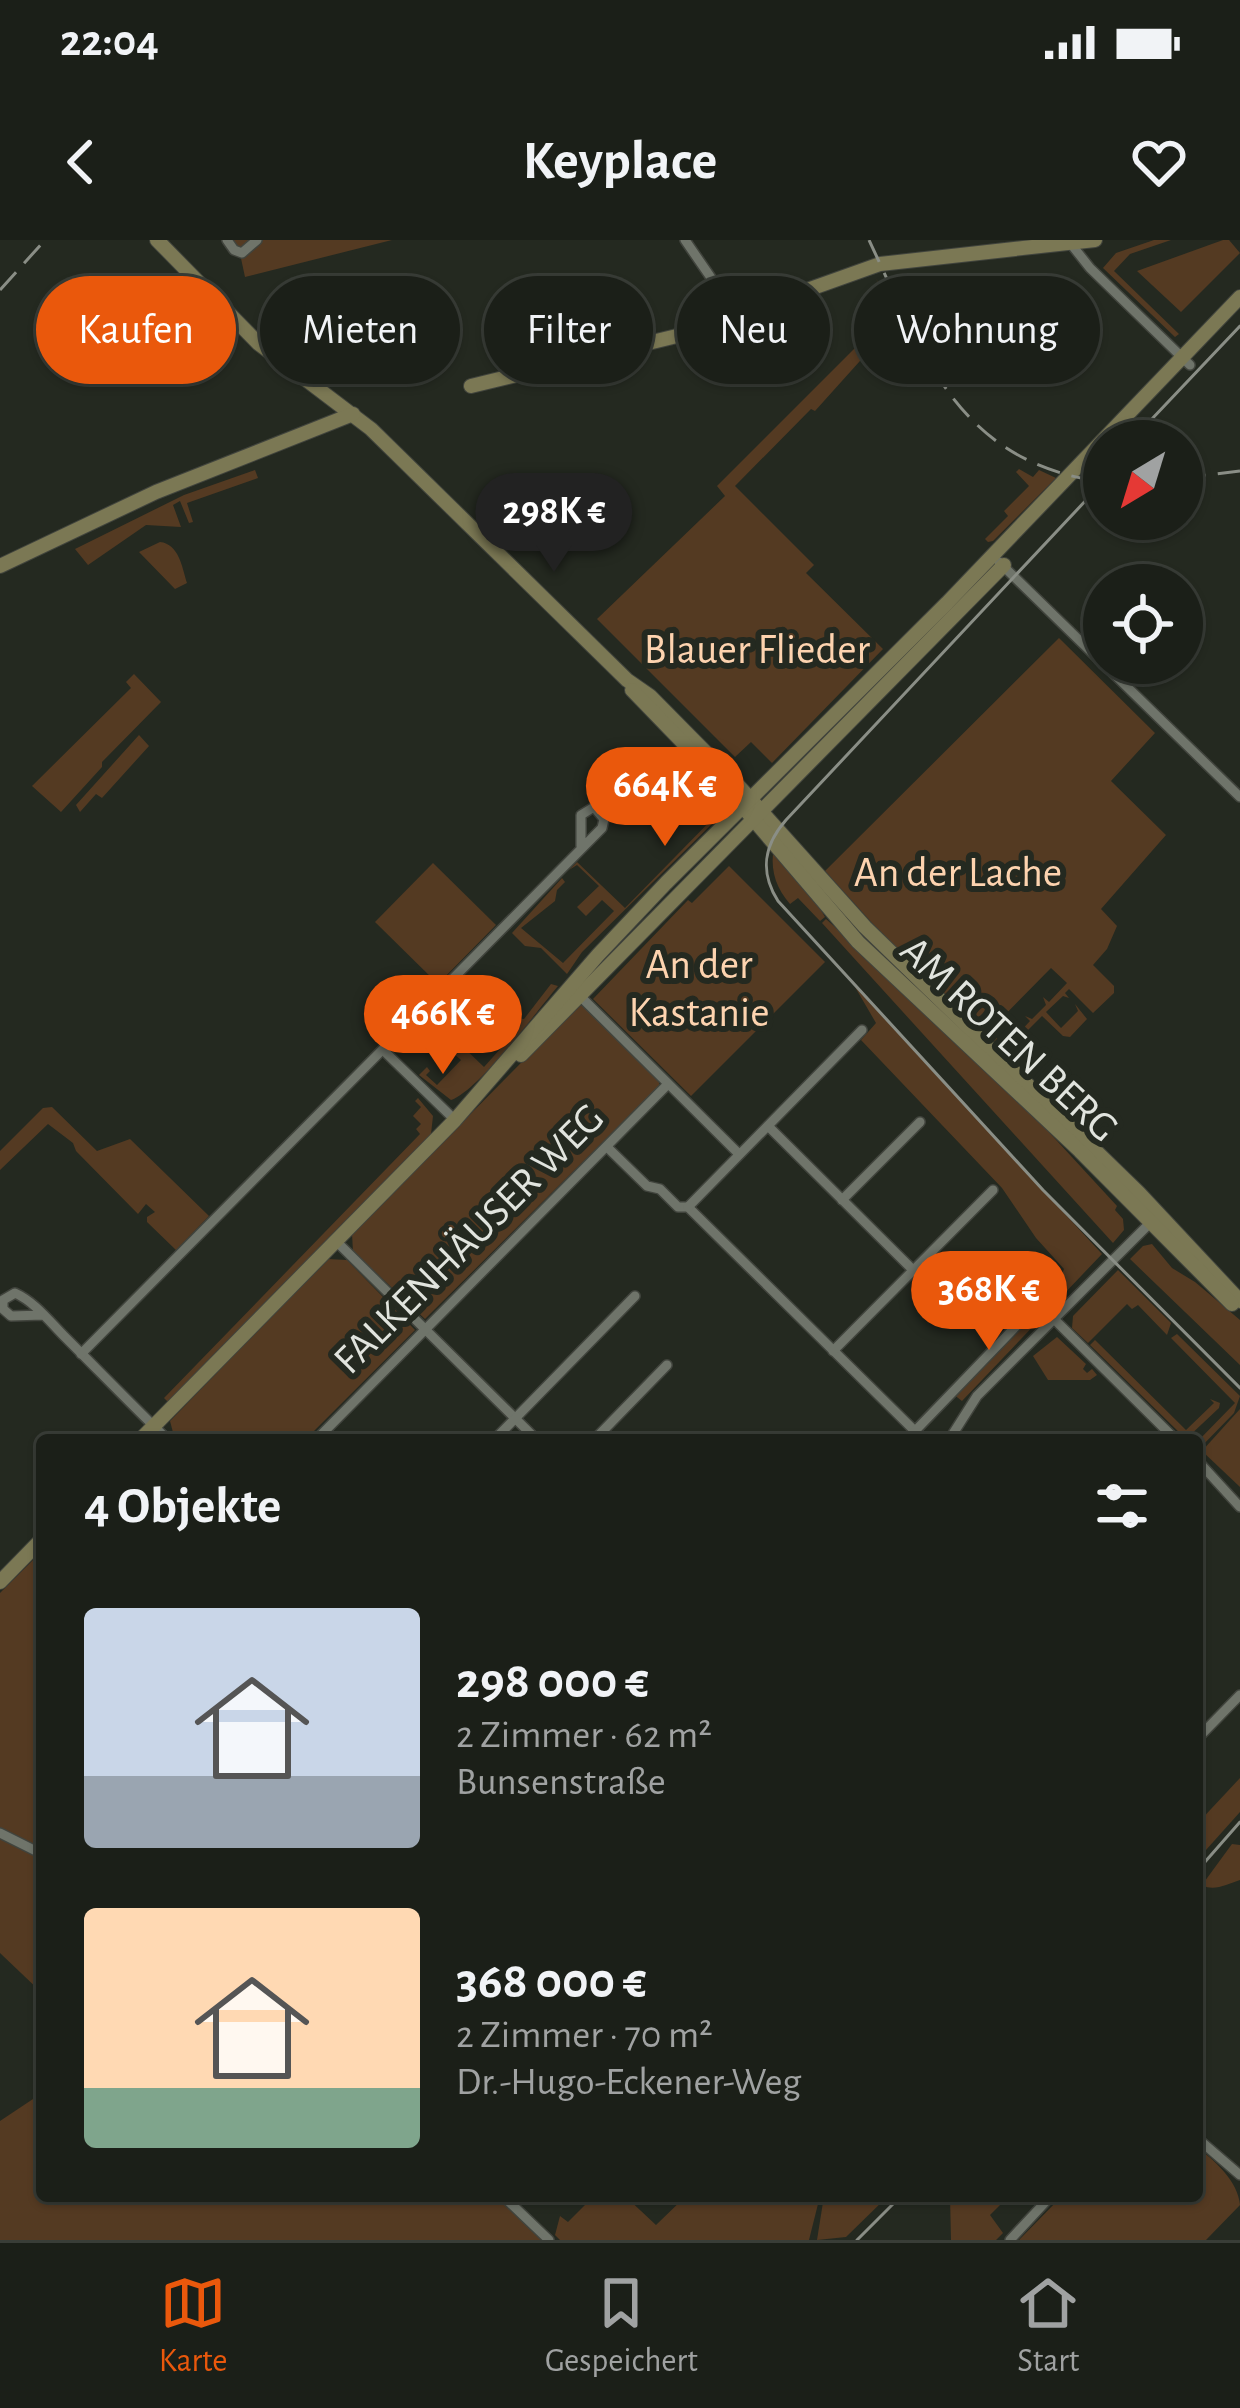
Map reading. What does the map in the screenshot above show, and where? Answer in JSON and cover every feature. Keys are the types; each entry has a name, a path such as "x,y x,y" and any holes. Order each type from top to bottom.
{"main road":[{"name":"AM ROTEN BERG","path":"157,240 259,344 353,414 627,680 650,696 752,809 858,942 1154,1218 1240,1306"},
{"path":"830,283 880,264 1095,240"},
{"path":"146,1434 455,1120 990,556 1185,361 1240,297"},
{"path":"471,386 677,335"},
{"path":"316,431 327,410 324,392"},
{"path":"0,566 155,492 353,414"},
{"path":"752,809 1004,565"},
{"path":"0,1582 36,1545"}],"street":[{"path":"227,240 242,253 257,240"},
{"path":"685,240 710,276"},
{"path":"1071,244 1185,361"},
{"path":"990,556 1240,797"},
{"path":"82,1354 581,846"},
{"path":"575,992 740,1154"},
{"path":"688,1207 862,1030"},
{"path":"382,1050 455,1120"},
{"name":"FALKENHÄUSER WEG","path":"322,1434 668,1084"},
{"path":"842,1200 920,1122"},
{"path":"768,1126 913,1270"},
{"path":"607,1147 647,1186 660,1189 678,1207 688,1207 917,1434"},
{"path":"832,1351 993,1190"},
{"path":"953,1434 977,1396 1154,1218"},
{"path":"337,1242 531,1434"},
{"path":"920,1434 957,1383 1051,1290"},
{"path":"500,1434 635,1296"},
{"path":"43,1315 162,1434"},
{"path":"1054,1320 1170,1434"},
{"path":"600,1434 667,1365"},
{"path":"1203,1467 1240,1507"},
{"path":"1203,1733 1240,1695"},
{"path":"0,1833 36,1851"},
{"path":"1203,2143 1240,2175"},
{"path":"509,2202 549,2240"},
{"path":"1010,2240 1045,2202"}],"green space":[{"path":"233,240 392,240 245,277"},
{"path":"1154,240 1171,240 1130,254 1114,271 1179,334 1175,337 1103,268 1116,253"},
{"path":"1229,240 1240,253 1181,312 1137,271"},
{"name":"Blauer Flieder","path":"854,349 854,368 735,486 814,565 806,573 883,649 772,763 751,742 735,757 597,619 725,496 717,486 819,384 830,384 830,373"},
{"path":"1019,469 1033,477 1039,470 1056,478 988,542 985,539 1008,516 1004,511 1029,486 1016,472"},
{"path":"255,470 258,478 187,503 193,522 189,523 180,501 173,505 181,527 146,525 88,565 75,549 184,495"},
{"path":"160,542 172,547 181,564 187,583 175,589 139,552"},
{"name":"An der Lache","path":"1059,638 1083,662 1083,684 1105,684 1155,733 1111,781 1166,835 1101,909 1117,926 1093,965 1114,986 1114,993 1093,1013 1069,989 1065,993 1069,998 1063,996 1046,1012 1061,1028 1078,1011 1075,1004 1087,1019 1070,1037 1042,1016 1020,1038 1017,1035 1030,1021 1025,1016 1032,1019 1046,1005 1043,997 1049,1002 1067,983 1051,968 990,1030 1002,1044 997,1048 825,871"},
{"path":"134,674 161,702 61,812 32,786 131,688 126,682"},
{"path":"139,735 149,746 102,798 96,794 80,812 76,805"},
{"path":"726,805 582,952 567,974 541,948 525,946 512,933 562,878 565,882 555,901 521,928 563,963 614,911 602,900 586,916 577,907 599,886 577,865 569,870 577,862 625,908"},
{"path":"773,853 819,907 825,917 820,921 798,898 790,904 785,898 774,874"},
{"path":"433,863 496,925 438,984 375,922"},
{"name":"An der Kastanie","path":"729,866 825,962 691,1096 593,999 688,900 692,903"},
{"path":"826,919 1047,1130 1117,1206 1124,1230 1113,1243 822,923"},
{"path":"480,980 516,1018 524,1019 551,984 558,986 491,1066 451,1100 419,1075 427,1067 426,1075 437,1085 461,1060 422,1026 414,1033 411,1030 431,1016 484,1067 519,1028 475,985"},
{"path":"855,987 1102,1254 962,1401 953,1394 1055,1293 1064,1269 1002,1188 861,1040 876,1023"},
{"path":"580,1003 659,1086 425,1319 353,1251 352,1234"},
{"path":"418,1098 433,1116 431,1134 168,1402 164,1398 420,1134 416,1129 421,1124 413,1116 421,1107 415,1101"},
{"path":"52,1107 97,1151 130,1139 209,1216 176,1250 147,1222 155,1212 146,1204 138,1214 73,1143 48,1124 0,1170 0,1151 43,1108"},
{"path":"1152,1244 1172,1268 1240,1320 1240,1365 1130,1259"},
{"path":"327,1259 347,1260 415,1330 311,1434 173,1434 170,1421"},
{"path":"1118,1270 1171,1323 1167,1335 1138,1305 1132,1309 1127,1304 1088,1343 1072,1328 1073,1316"},
{"path":"1177,1334 1240,1396 1234,1413 1203,1445 1203,1436 1235,1403 1171,1338"},
{"path":"1057,1337 1086,1364 1087,1373 1092,1369 1097,1375 1090,1380 1048,1380 1033,1356"},
{"path":"1095,1340 1186,1430 1214,1403 1210,1399 1220,1403 1219,1408 1191,1434 1181,1434 1090,1345"},
{"path":"1240,1409 1240,1487 1203,1450"},
{"path":"36,1557 36,1987 0,1953 0,1593"},
{"path":"1240,1778 1240,1812 1203,1853 1203,1818"},
{"path":"1232,1844 1240,1845 1240,1880 1216,1888 1203,1884"},
{"path":"36,2097 36,2202 503,2202 543,2240 0,2240 0,2121"},
{"path":"1203,2152 1230,2180 1240,2205 1206,2240 1019,2240 1056,2202 1203,2202"},
{"path":"588,2202 631,2202 656,2225 680,2202 818,2202 809,2240 560,2240 555,2235 560,2216 568,2222"},
{"path":"823,2202 882,2202 846,2237 817,2240"},
{"path":"950,2202 1003,2202 990,2215 1003,2233 996,2240 951,2240"}],"tram line":[{"path":"1151,420 1240,326"},
{"path":"1083,503 786,820 773,839 766,869 778,901 1043,1190 1240,1388"},
{"path":"1203,1864 1240,1822"},
{"path":"857,2240 895,2202"}],"railway":[{"path":"0,290 45,240"},
{"path":"869,240 929,363 980,428 1014,453 1083,477"},
{"path":"1203,475 1240,471"}]}
